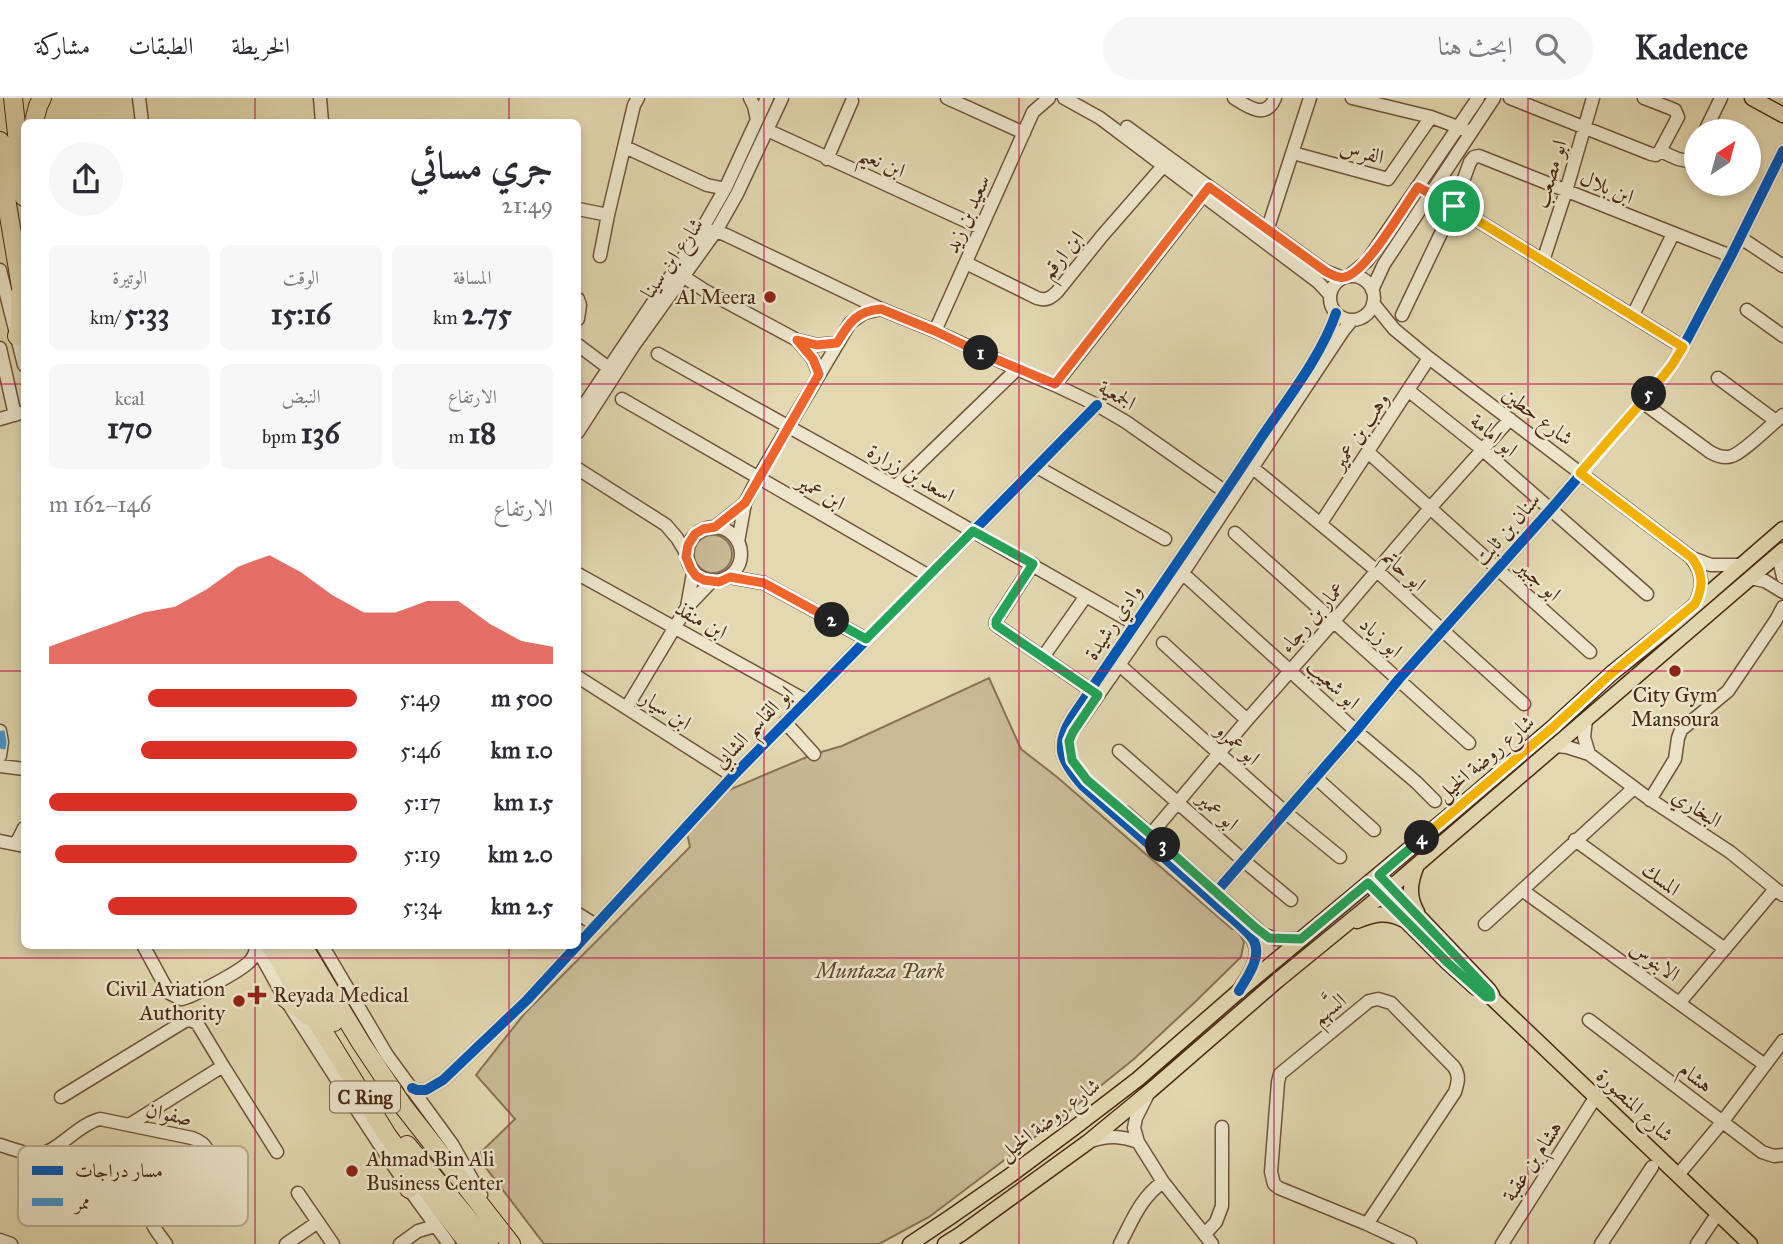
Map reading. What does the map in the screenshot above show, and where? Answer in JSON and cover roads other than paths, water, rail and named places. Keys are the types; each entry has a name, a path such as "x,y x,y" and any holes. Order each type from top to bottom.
{"highway":[{"path":"13,98 21,170"},
{"path":"28,98 32,119"},
{"path":"33,119 42,98"},
{"path":"0,146 21,289"},
{"path":"6,342 20,327 20,284"},
{"name":"C Ring","path":"262,949 317,1023 387,1135 469,1244"},
{"path":"289,949 313,990 351,1045 403,1106"},
{"name":"C Ring","path":"304,949 403,1106 502,1241"},
{"path":"284,997 317,1023"},
{"path":"366,1098 424,1165 502,1241"},
{"path":"387,1135 409,1189"}],"main road":[{"path":"1752,98 1783,115"},
{"name":"شارع روضة الخيل","path":"910,1244 959,1212 1138,1079 1239,991 1451,815 1612,673 1783,529"},
{"name":"شارع روضة الخيل","path":"945,1244 1088,1142 1150,1091 1780,552"},
{"path":"1417,865 1410,891 1417,924"},
{"name":"شارع المنصورة","path":"1374,879 1595,1098 1750,1244"},
{"path":"1343,928 1371,915 1384,913 1417,924"}],"street":[{"path":"139,98 142,119"},
{"path":"320,98 322,119"},
{"path":"750,98 765,124 792,98"},
{"name":"شارع ابن سينا","path":"678,273 716,231 737,194 765,124 767,98"},
{"name":"شارع ابن سينا","path":"581,410 634,345 726,187 782,98"},
{"path":"947,98 1024,133"},
{"path":"1030,98 1033,112"},
{"name":"سعيد بن زيد","path":"935,331 1033,112 1049,98"},
{"path":"1065,98 1100,118 1164,166 1206,191"},
{"path":"1083,98 1113,117 1266,235 1335,276 1355,276 1366,281 1373,297"},
{"path":"1234,98 1258,110 1267,109 1274,103 1275,98"},
{"path":"1266,235 1310,98"},
{"path":"1355,98 1431,117 1465,129"},
{"path":"1465,129 1478,98"},
{"path":"1423,191 1384,264 1370,311 1356,319 1343,318 1331,306 1333,286 1367,261 1423,191 1465,129 1494,98"},
{"path":"1510,98 1656,155 1678,117 1675,110 1644,98"},
{"name":"ابو مصعب","path":"1543,261 1593,98"},
{"path":"1710,119 1721,98"},
{"path":"600,256 635,100"},
{"path":"827,159 852,101"},
{"name":"الفرس","path":"1293,153 1388,179 1431,117"},
{"name":"ابن نعيم","path":"765,124 827,159 981,228"},
{"path":"625,147 707,185 726,187"},
{"path":"1660,151 1684,160"},
{"name":"سنان بن ثابت","path":"1213,896 1664,376 1683,347 1741,238 1783,151"},
{"name":"ابن بلال","path":"1454,206 1470,162 1479,156 1731,256"},
{"name":"ابن ارقم","path":"966,263 1037,298 1048,299 1057,292 1164,166"},
{"path":"1055,384 1206,191"},
{"path":"1423,191 1454,206 1683,347"},
{"path":"1402,315 1454,206"},
{"path":"581,210 608,215"},
{"name":"الجمعية","path":"701,231 716,231 881,309 1055,384 1126,422 1230,495"},
{"path":"1633,315 1673,234"},
{"path":"1266,235 1330,295"},
{"path":"1741,238 1783,267"},
{"path":"0,270 6,342 20,413 0,419"},
{"path":"678,273 797,340 817,345 837,343"},
{"path":"837,289 847,304 849,323"},
{"name":"شارع حطين","path":"1373,297 1394,329 1429,358 1692,558 1712,565 1741,565"},
{"path":"666,525 686,553 693,573 711,582 730,577 739,565 745,503 758,478 849,323 864,313 881,309"},
{"path":"1747,310 1783,336"},
{"name":"وادي رشيدة","path":"1239,991 1255,958 1254,942 1249,934 1213,896 1087,780 1072,760 1069,741 1094,692 1249,465 1320,349 1336,313"},
{"name":"شارع حطين","path":"1356,319 1394,329"},
{"name":"وادي رشيدة","path":"1249,465 1323,360 1356,319"},
{"path":"797,340 813,359 819,374"},
{"path":"6,342 21,361"},
{"path":"581,347 612,371"},
{"name":"اسعد بن زرارة","path":"658,354 1139,626"},
{"name":"وهب بن عمير","path":"1321,523 1429,358"},
{"path":"895,486 1017,369"},
{"name":"شارع ابن سينا","path":"581,427 612,371"},
{"path":"1642,402 1710,452 1723,457 1732,456 1780,418 1718,378"},
{"name":"ابو امامة","path":"1409,391 1482,450 1647,594"},
{"name":"ابن عمير","path":"622,399 929,576"},
{"name":"ابو القاسم الشابي","path":"581,941 805,701 1097,405"},
{"name":"عمار بن رجاء","path":"1148,838 1431,507 1510,419"},
{"name":"ابو جبير","path":"1369,453 1590,652"},
{"name":"ابو حاتم","path":"1249,465 1377,571 1524,704"},
{"path":"1037,467 1165,539"},
{"path":"581,471 666,525 684,530 709,528 731,533 764,583"},
{"path":"686,553 692,537 745,503"},
{"name":"ابو زياد","path":"1235,533 1469,743"},
{"path":"1780,552 1783,578"},
{"path":"1692,558 1702,581 1695,604"},
{"path":"1033,564 995,623 1094,692"},
{"name":"ابو شعيب","path":"1179,570 1435,801"},
{"path":"687,607 693,573"},
{"name":"ابن منقذ","path":"581,575 805,701"},
{"path":"730,577 764,583 866,639"},
{"path":"1750,578 1765,582 1783,592"},
{"path":"626,707 687,607 711,582"},
{"path":"1042,657 1086,596"},
{"path":"1649,799 1675,759 1681,730 1728,691 1780,617 1783,607"},
{"path":"1163,643 1247,720"},
{"name":"ابو عمرو","path":"1116,661 1285,812 1340,857"},
{"name":"ابن سيار","path":"581,679 733,776"},
{"path":"1586,720 1584,737 1589,754"},
{"name":"ابو القاسم الشابي","path":"785,722 814,754"},
{"path":"0,732 0,756"},
{"name":"البخاري","path":"1555,747 1567,747 1589,754 1649,799 1730,852 1779,892"},
{"name":"ابو عمير","path":"1119,751 1291,900"},
{"path":"0,766 21,769"},
{"path":"1315,777 1374,830"},
{"path":"1485,924 1634,788"},
{"name":"المسك","path":"1575,840 1725,949"},
{"path":"0,841 20,845"},
{"name":"الابنوس","path":"1522,890 1765,1065"},
{"path":"1680,1002 1779,892"},
{"name":"وادي رشيدة","path":"1213,896 1269,938 1301,939"},
{"path":"581,916 596,925"},
{"path":"145,949 169,993 181,999 188,998 244,967 258,949"},
{"path":"261,949 284,997 409,1189 449,1244"},
{"path":"324,949 387,1055 461,1158 502,1241"},
{"name":"ابو القاسم الشابي","path":"443,1080 527,1000 574,949"},
{"path":"244,967 257,965 268,968"},
{"path":"181,999 190,1020 197,1023 276,1152"},
{"name":"السَّهم","path":"1367,1224 1455,1092 1458,1082 1454,1067 1391,1003 1378,999 1370,1001 1280,1074 1270,1172 1274,1184 1279,1188 1410,1244"},
{"path":"61,1097 190,1020"},
{"name":"هشام","path":"1589,1020 1762,1152 1782,1158"},
{"path":"1678,1175 1723,1121 1783,1041"},
{"path":"129,1125 223,1066"},
{"path":"412,1088 426,1090 443,1080"},
{"path":"428,1110 430,1098 443,1080"},
{"path":"1150,1091 1136,1118 1134,1129 1138,1142 1163,1182 1208,1239 1222,1206 1222,1128"},
{"name":"هشام بن عقبة","path":"1502,1244 1595,1098"},
{"name":"صفوان","path":"55,1146 100,1119 198,1140 206,1146"},
{"path":"1088,1142 1109,1136 1138,1142"},
{"name":"صفوان","path":"0,1145 18,1149"},
{"path":"1601,1244 1652,1167"},
{"path":"1120,1244 1143,1200 1163,1182"},
{"path":"298,1194 333,1244"},
{"path":"418,1230 426,1213"},
{"path":"1697,1244 1718,1213"},
{"path":"286,1244 318,1222"},
{"name":"صفوان","path":"154,1226 166,1244"},
{"path":"400,1244 418,1230 435,1226"},
{"path":"0,1240 11,1244"}],"place":[{"name":"Al Meera","path":"770,297"},
{"name":"City Gym Mansoura","path":"1675,671"},
{"name":"Reyada Medical","path":"257,995"},
{"name":"Civil Aviation Authority","path":"239,1001"},
{"name":"Ahmad Bin Ali Business Center","path":"352,1171"}],"park label":[{"name":"Muntaza Park","path":"880,971"}]}
